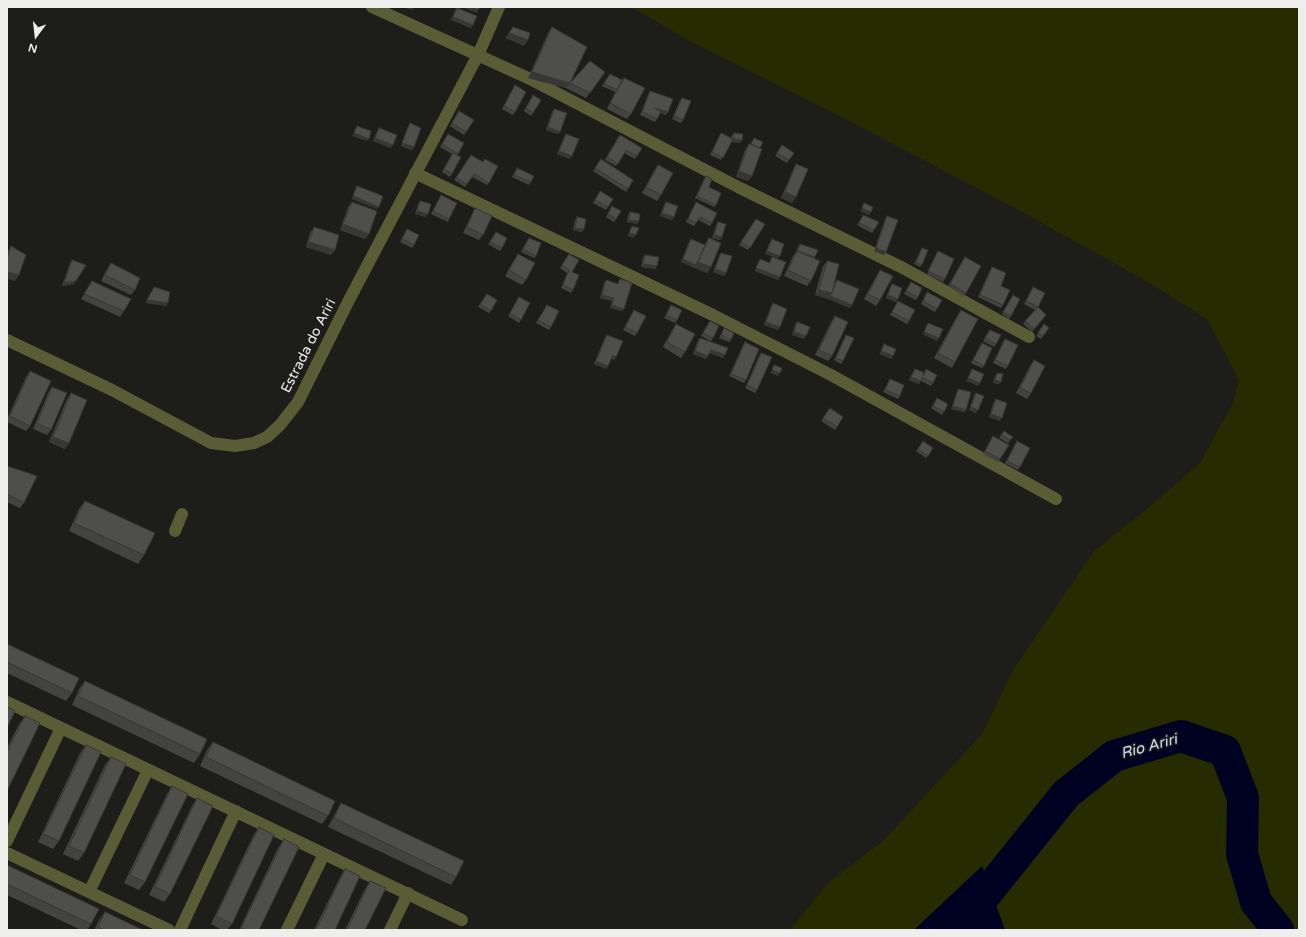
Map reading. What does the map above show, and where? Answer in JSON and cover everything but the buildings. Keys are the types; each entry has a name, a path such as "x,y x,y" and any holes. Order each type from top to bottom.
{"street":[{"path":"372,7 528,78 738,188 903,268 1029,337"},
{"name":"Estrada do Ariri","path":"7,340 112,390 211,443 235,446 254,444 267,437 280,425 298,402 415,173 478,55 499,7"},
{"path":"415,173 713,314 831,375 1056,499"},
{"path":"175,531 182,514"},
{"path":"7,702 462,920"},
{"path":"7,842 61,728"},
{"path":"89,892 148,770"},
{"path":"180,930 236,812"},
{"path":"7,852 169,930"},
{"path":"287,930 324,854"},
{"path":"390,930 408,893"}],"green space":[{"path":"631,7 1299,7 1299,930 1005,930 982,866 914,930 790,930 828,883 883,841 982,734 1013,670 1094,551 1147,509 1200,463 1233,403 1239,380 1207,319 1148,282 1022,212 838,115 688,40"}],"water":[{"path":"982,866 1005,930 914,930"}],"waterway":[{"name":"Rio Ariri","path":"957,930 1066,794 1114,756 1181,736 1225,751 1243,798 1242,854 1256,902 1278,930"}]}
